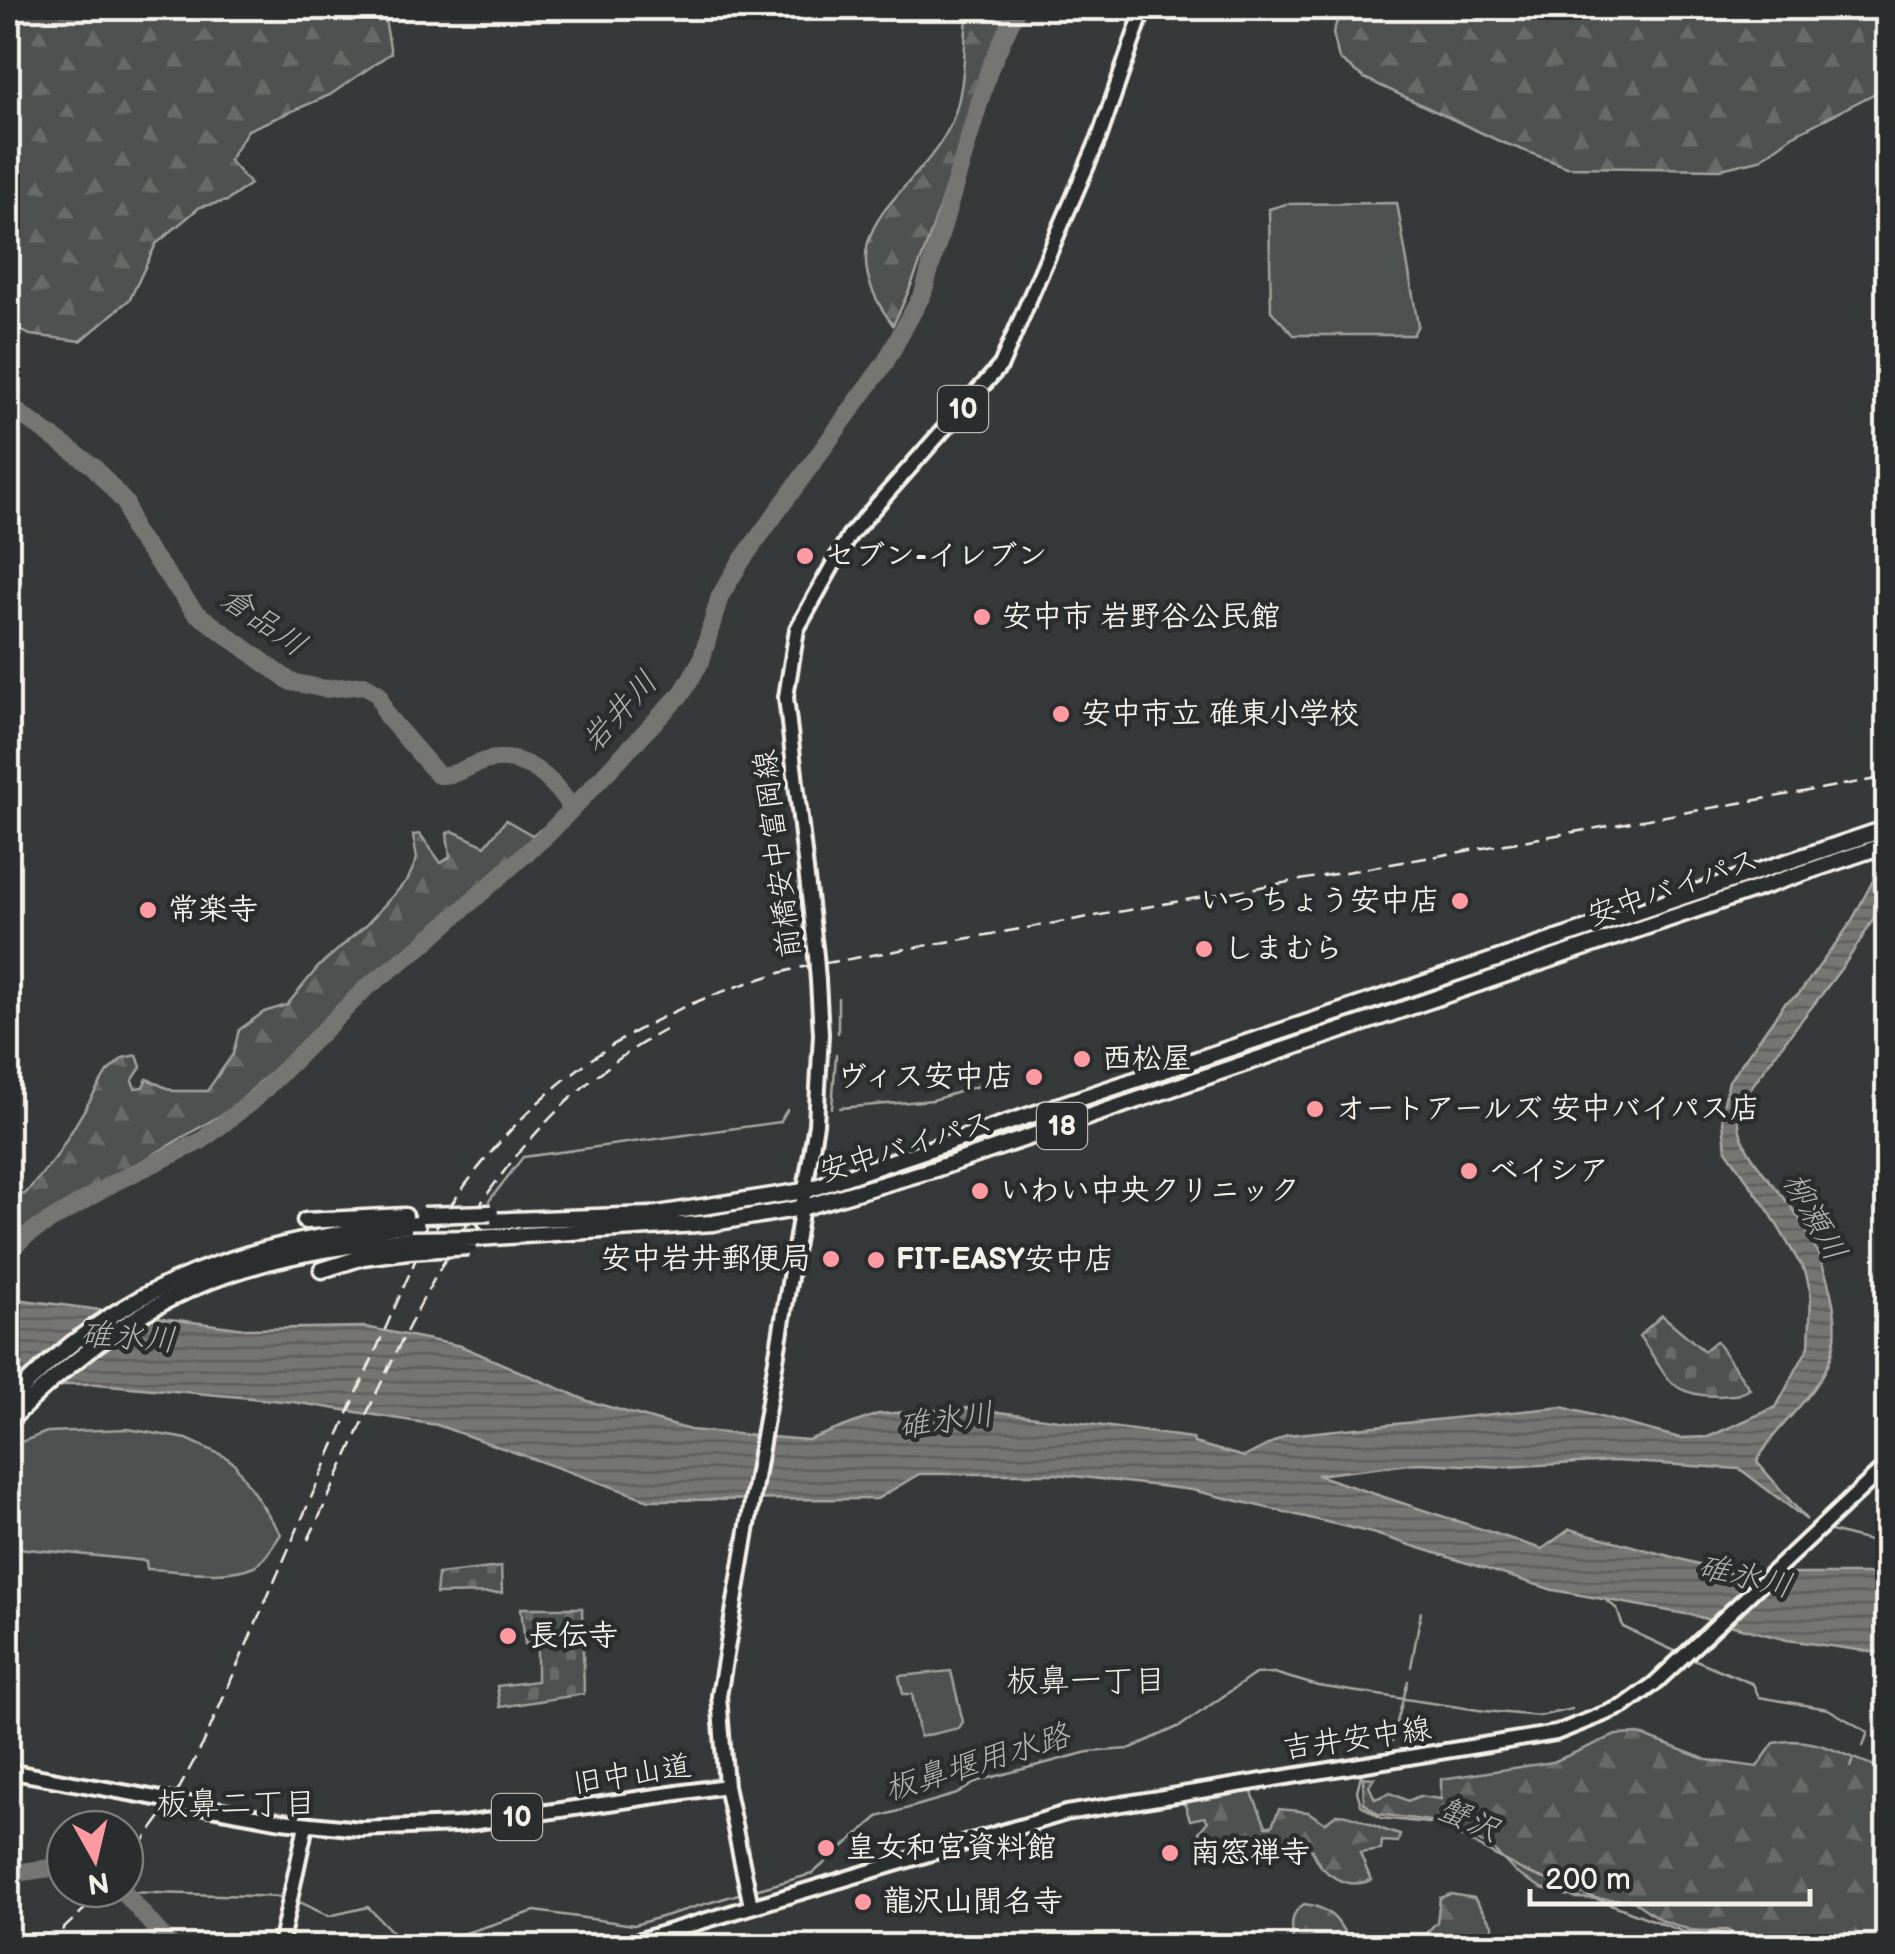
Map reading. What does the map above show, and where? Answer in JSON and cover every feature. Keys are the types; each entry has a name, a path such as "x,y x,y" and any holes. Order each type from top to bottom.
{"highway":[{"name":"安中バイパス","path":"8,1422 94,1344 163,1300 216,1276 288,1255 489,1217 671,1213 804,1191 1883,838"},
{"name":"安中バイパス","path":"8,1404 90,1330 146,1293 190,1272 274,1244 415,1232 473,1242 653,1230 800,1208 934,1169 1883,838"},
{"path":"306,1221 415,1232"},
{"path":"322,1270 363,1257 415,1232"}],"main road":[{"name":"前橋安中富岡線","path":"749,1897 726,1786 718,1696 820,1088 816,956 786,697 797,628 849,536 1001,365 1099,138 1144,8"},
{"name":"吉井安中線","path":"620,1946 749,1897 1066,1812 1556,1733 1624,1706 1668,1672 1888,1464"},
{"name":"旧中山道","path":"8,1771 306,1824 360,1829 457,1825 726,1786"},
{"path":"280,1946 306,1824"},
{"path":"8,1941 24,1946"}],"green space":[{"path":"8,8 383,8 391,53 330,95 248,130 229,160 250,184 227,201 200,207 156,244 130,299 81,341 30,335 8,323"},
{"path":"968,8 1011,8 979,86 926,247 893,325 873,292 866,263 869,239 880,217 933,153 955,114 962,84"},
{"path":"1376,8 1887,8 1887,87 1792,136 1759,160 1721,169 1567,167 1499,141 1364,78 1339,59 1333,33 1337,21"},
{"path":"1397,203 1418,325 1413,335 1294,335 1271,311 1269,209 1286,204"},
{"path":"506,820 532,835 549,824 537,841 364,984 233,1108 31,1226 8,1246 8,1195 25,1194 56,1157 107,1072 123,1058 137,1055 141,1067 132,1081 135,1088 143,1087 147,1079 173,1091 207,1091 233,1054 239,1030 264,1012 287,1005 319,966 366,925 408,879 417,859 413,835 420,834 441,863 450,857 447,833 453,831 485,846"},
{"path":"1662,1315 1704,1351 1716,1341 1750,1389 1732,1395 1702,1395 1670,1381 1639,1336"},
{"path":"128,1429 187,1439 234,1463 281,1534 262,1560 242,1570 201,1573 147,1569 146,1561 8,1547 8,1447 47,1432"},
{"path":"501,1567 502,1593 436,1594 438,1574"},
{"path":"521,1608 582,1608 584,1694 500,1707 497,1686 537,1681 537,1644 525,1644"},
{"path":"951,1671 963,1722 959,1728 920,1737 912,1694 903,1694 899,1676"},
{"path":"1639,1734 1707,1760 1757,1767 1774,1743 1790,1741 1819,1745 1887,1770 1887,1946 1750,1946 1717,1932 1690,1930 1661,1920 1632,1900 1576,1898 1542,1888 1516,1873 1491,1847 1437,1822 1378,1814 1364,1803 1363,1777 1374,1778 1369,1786 1375,1799 1390,1793 1408,1801 1419,1796 1441,1799 1441,1779 1553,1762 1616,1735"},
{"path":"1250,1788 1266,1826 1272,1826 1279,1809 1308,1812 1325,1823 1336,1814 1400,1835 1398,1842 1382,1841 1381,1850 1360,1853 1371,1880 1344,1882 1321,1866 1312,1850 1261,1834 1202,1840 1199,1832 1208,1821 1204,1817 1190,1820 1185,1805 1177,1800"},
{"path":"1450,1894 1474,1898 1493,1926 1482,1944 1443,1946 1430,1942 1427,1932 1437,1922 1440,1898"},
{"path":"1304,1904 1322,1909 1334,1918 1352,1946 1294,1946 1293,1917"}],"water":[{"name":"碓氷川","path":"1887,854 1887,888 1876,914 1850,956 1754,1084 1739,1115 1739,1128 1750,1154 1795,1212 1813,1244 1833,1302 1835,1340 1824,1372 1757,1462 1807,1520 1740,1469 1615,1461 1506,1467 1418,1463 1317,1475 1542,1549 1570,1529 1735,1574 1887,1574 1887,1654 1787,1640 1691,1615 1553,1590 1372,1533 1192,1490 1057,1474 919,1474 877,1499 649,1500 437,1425 293,1402 97,1384 70,1384 23,1396 8,1388 8,1298 246,1329 365,1327 461,1346 588,1401 690,1430 808,1440 878,1414 969,1408 1193,1438 1194,1443 1244,1457 1287,1435 1562,1407 1680,1438 1708,1437 1776,1407 1809,1346 1811,1295 1806,1274 1726,1150 1722,1111 1729,1081 1785,1003 1798,995 1850,924"}],"waterway":[{"name":"岩井川","path":"8,1252 25,1236 113,1183 201,1141 256,1098 366,988 420,947 548,834 683,692 701,661 720,596 885,363 923,293 989,70 1017,8"},
{"name":"倉品川","path":"8,405 93,466 126,504 133,530 195,612 291,682 325,689 364,685 378,693 386,715 438,775 453,774 491,760 519,761 542,774 570,806"},
{"path":"838,998 838,1033"},
{"path":"832,1108 836,1055"},
{"path":"840,1108 933,1100 1010,1076"},
{"path":"489,1201 523,1157 780,1122 787,1110"},
{"path":"1827,1530 1888,1546"},
{"path":"1605,1599 1617,1609 1623,1627 1679,1653"},
{"name":"蟹沢","path":"1411,1667 1421,1612"},
{"path":"1691,1658 1753,1684 1759,1697 1828,1709 1868,1732 1863,1746"},
{"name":"板鼻堰用水路","path":"755,1890 812,1874 878,1817 957,1794 978,1781 1088,1752 1129,1749 1182,1725 1255,1674 1274,1673 1318,1686 1485,1711 1539,1716 1572,1709"},
{"name":"蟹沢","path":"1390,1748 1408,1681"},
{"path":"1850,1767 1854,1759"},
{"name":"蟹沢","path":"1362,1771 1357,1791 1361,1805 1381,1818 1437,1824 1524,1871 1684,1932 1727,1930 1757,1946"},
{"path":"8,1874 45,1869"},
{"name":"板鼻堰用水路","path":"145,1893 284,1897"},
{"name":"板鼻堰用水路","path":"297,1901 329,1916 368,1907 405,1945 434,1943 535,1911 634,1925 742,1893"},
{"path":"139,1909 171,1946"}],"railway":[{"path":"145,1839 173,1800 203,1744 415,1261 490,1154 530,1110 574,1072 622,1040 674,1012 798,968 1888,777"},
{"path":"308,1540 410,1325 491,1188 541,1128 598,1074 665,1030"},
{"path":"45,1946 85,1909"}],"place":[{"name":"セブン-イレブン","path":"805,556"},
{"name":"安中市 岩野谷公民館","path":"982,617"},
{"name":"安中市立 碓東小学校","path":"1061,714"},
{"name":"いっちょう安中店","path":"1460,901"},
{"name":"常楽寺","path":"148,910"},
{"name":"しまむら","path":"1204,949"},
{"name":"西松屋","path":"1082,1059"},
{"name":"ヴィス安中店","path":"1034,1077"},
{"name":"オートアールズ 安中バイパス店","path":"1315,1109"},
{"name":"ベイシア","path":"1469,1171"},
{"name":"いわい中央クリニック","path":"980,1191"},
{"name":"安中岩井郵便局","path":"831,1259"},
{"name":"FIT-EASY安中店","path":"876,1260"},
{"name":"長伝寺","path":"508,1636"},
{"name":"皇女和宮資料館","path":"826,1848"},
{"name":"南窓禅寺","path":"1170,1853"},
{"name":"龍沢山聞名寺","path":"863,1902"}],"district":[{"name":"板鼻一丁目","path":"1086,1681"},
{"name":"板鼻二丁目","path":"236,1804"}],"water label":[{"name":"柳瀬川","path":"1814,1217"}]}
